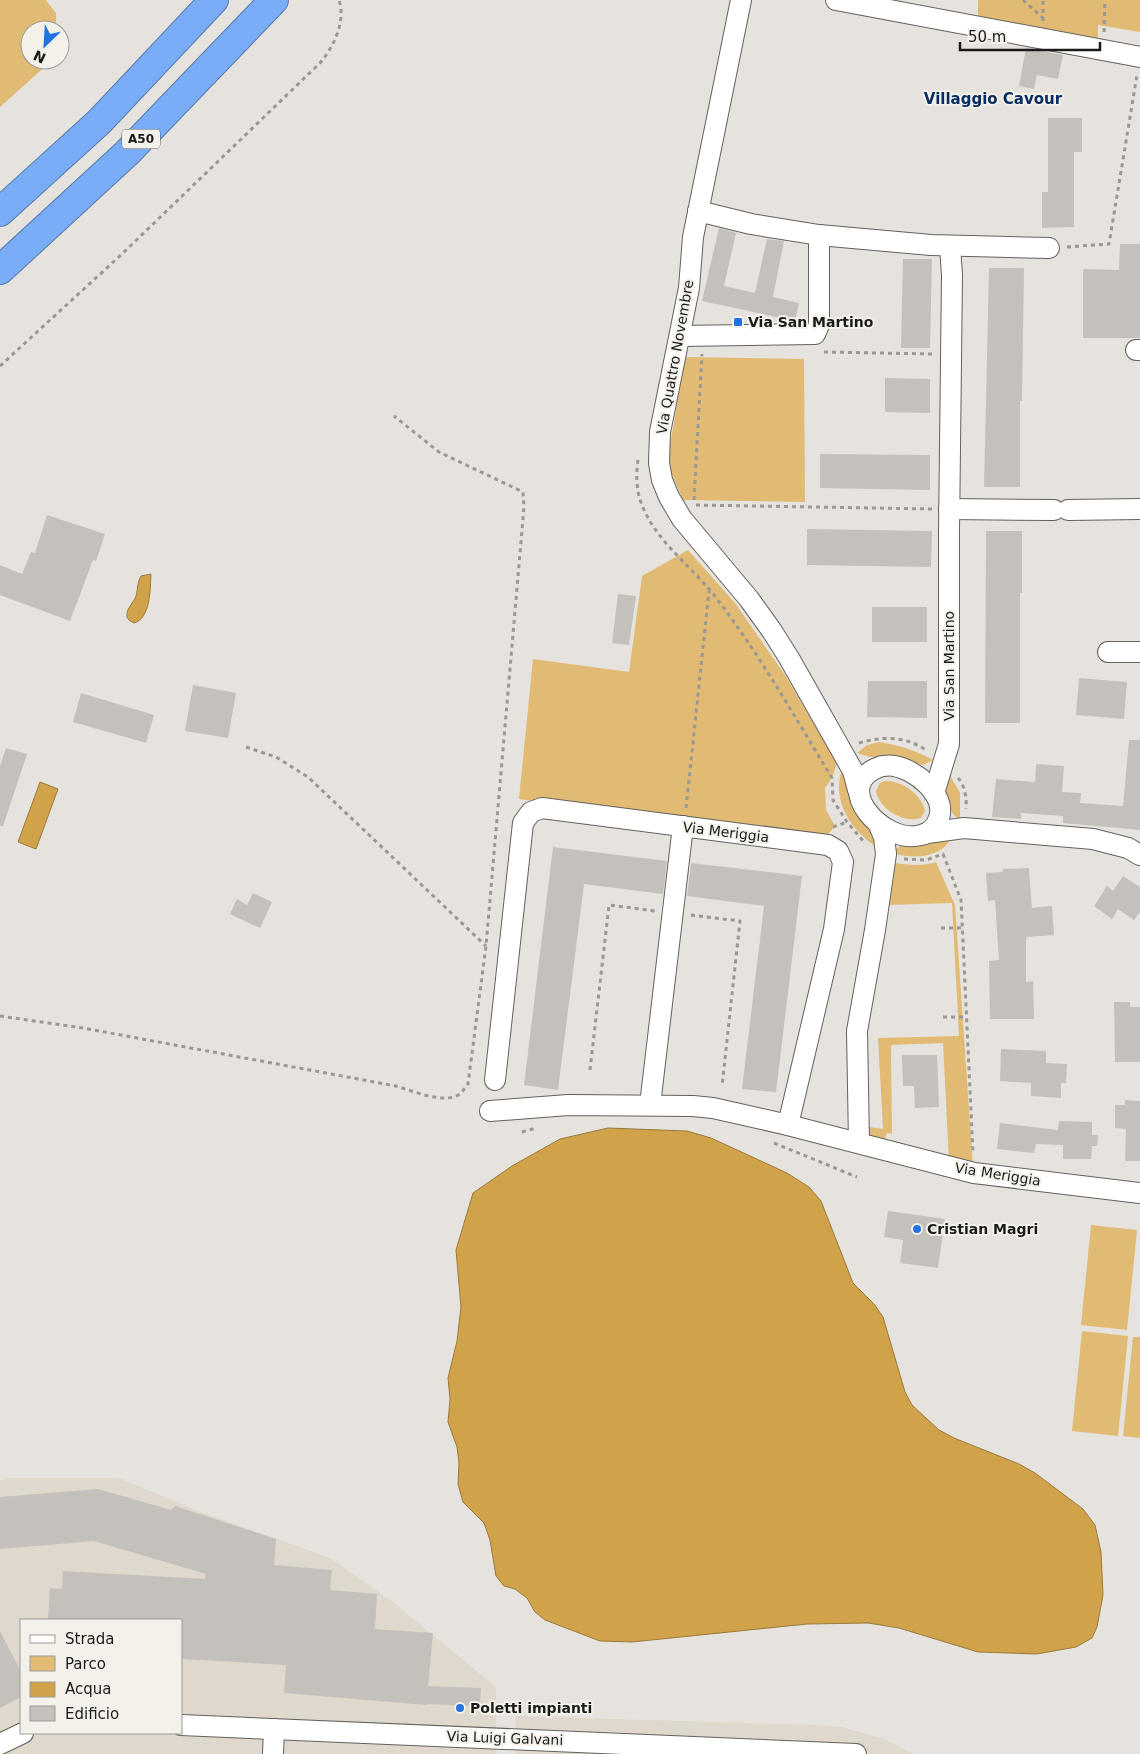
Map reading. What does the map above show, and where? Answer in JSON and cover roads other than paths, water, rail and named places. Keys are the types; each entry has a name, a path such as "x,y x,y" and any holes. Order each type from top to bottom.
{"highway":[{"path":"0,212 98,122 214,0"},
{"name":"A50","path":"0,270 128,153 274,0"}],"street":[{"name":"Via Quattro Novembre","path":"741,0 693,237 689,288 660,432 659,464 662,480 669,497 682,519 749,599 789,658 854,772 858,790"},
{"path":"836,0 1140,57"},
{"path":"698,211 751,224 819,235 941,245 1049,248"},
{"path":"680,336 815,334 819,325 819,235"},
{"name":"Via San Martino","path":"934,793 949,744 949,509 952,275 941,245"},
{"path":"949,509 1140,509"},
{"path":"1108,652 1140,652"},
{"path":"843,752 874,768"},
{"path":"918,777 944,762"},
{"path":"859,1143 857,1031 886,854 884,837 878,824 866,810 858,790 862,781 874,768 894,766 906,770 929,786 940,805 940,814 935,828 918,835 899,834 878,824"},
{"name":"Via Meriggia","path":"495,1080 523,823 531,812 542,808 828,845 838,851 843,862 834,929 788,1125 974,1173 1140,1192"},
{"path":"940,814 964,828"},
{"path":"650,1106 684,826"},
{"path":"886,854 899,840 964,828 1093,839 1128,848 1140,855"},
{"path":"490,1112 568,1105 693,1106 713,1108 788,1125"},
{"name":"Via Luigi Galvani","path":"182,1724 853,1754"},
{"path":"273,1754 274,1729"},
{"path":"0,1744 21,1734"}],"water":[{"path":"151,574 147,609 140,620 134,623 128,619 127,612 136,596 141,576"},
{"path":"40,782 58,789 36,849 18,842"},
{"path":"608,1128 687,1131 711,1138 787,1173 809,1187 821,1201 853,1283 874,1304 883,1317 905,1392 912,1405 939,1430 1019,1464 1035,1473 1083,1509 1095,1525 1101,1552 1103,1595 1097,1627 1092,1638 1076,1647 1037,1654 978,1652 899,1628 868,1623 807,1624 632,1642 600,1641 545,1620 535,1612 527,1598 515,1589 504,1586 496,1576 490,1540 484,1523 463,1502 458,1484 459,1462 457,1447 448,1422 450,1399 448,1378 457,1341 461,1307 456,1250 473,1193 512,1166 560,1139"}],"place":[{"name":"Via San Martino","path":"738,322"},
{"name":"Cristian Magri","path":"917,1229"},
{"name":"Poletti impianti","path":"460,1708"}],"district":[{"name":"Villaggio Cavour","path":"993,99"}]}
